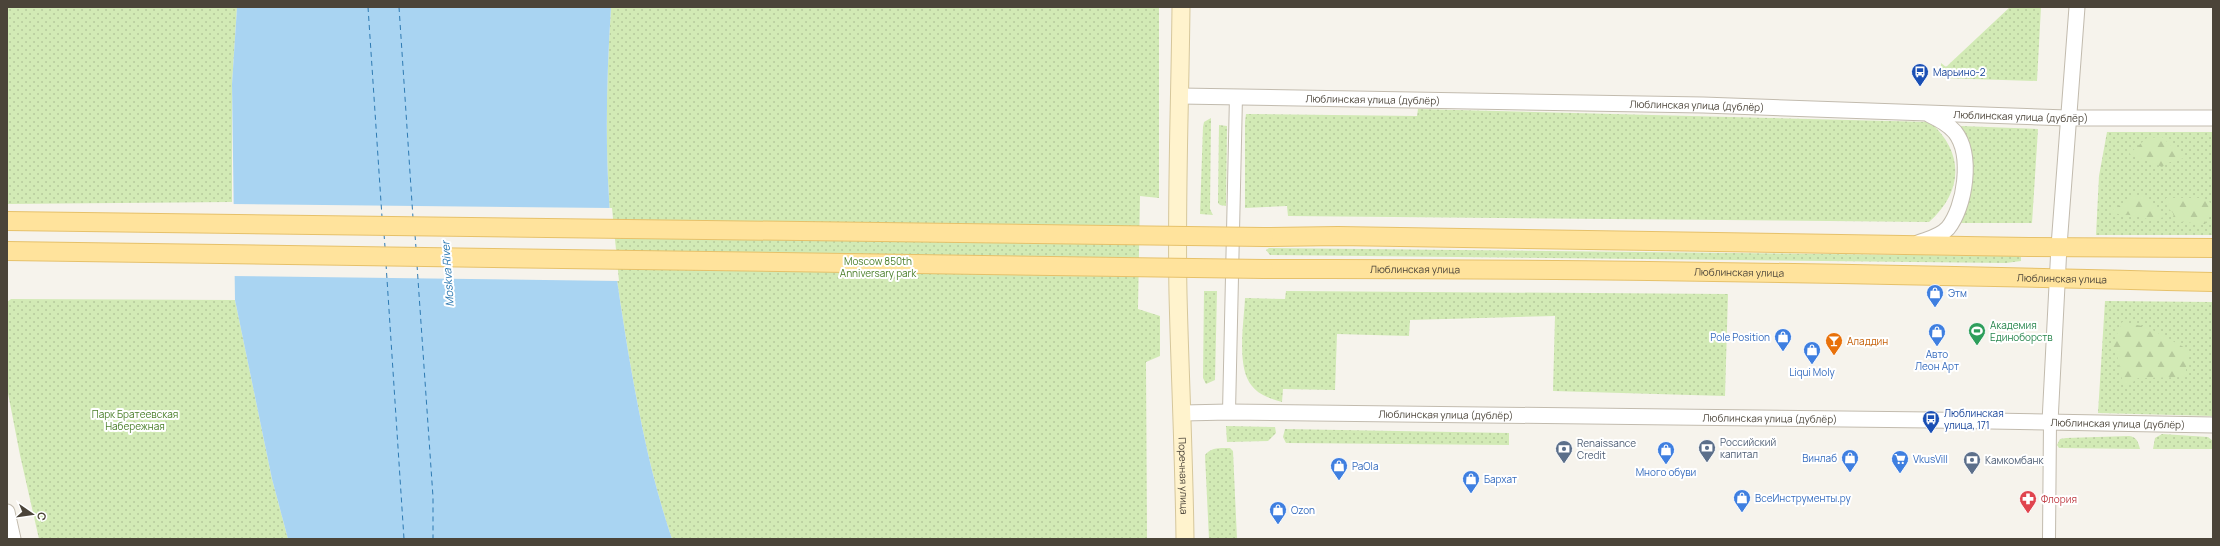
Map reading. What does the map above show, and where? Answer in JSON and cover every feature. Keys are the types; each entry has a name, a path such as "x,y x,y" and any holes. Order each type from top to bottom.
{"main road":[{"name":"Поречная улица","path":"1182,7 1178,294 1183,413 1184,539"},
{"path":"7,222 1264,237 1338,236 2213,248"},
{"name":"Люблинская улица","path":"7,251 1264,269 1482,268 2213,282"}],"street":[{"path":"2049,539 2050,422 2057,278 2077,7"},
{"name":"Люблинская улица (дублёр)","path":"1180,96 1759,106 1927,114 2068,118 2213,118"},
{"path":"1229,412 1236,96"},
{"path":"1912,244 1938,236 1948,228 1964,190 1966,162 1956,134 1946,124 1927,114"},
{"name":"Люблинская улица (дублёр)","path":"1183,413 1229,412 2213,425"},
{"path":"7,512 13,539"}],"green space":[{"path":"7,7 237,7 232,84 232,202 7,204"},
{"name":"Moscow 850th Anniversary park","path":"611,7 1159,7 1159,198 1140,196 1138,309 1160,316 1160,356 1146,362 1147,539 672,539 658,492 641,422 628,351 614,255 610,217 607,150"},
{"path":"2010,7 2041,7 2037,81 1941,78 1941,63 1946,67"},
{"path":"1418,109 1930,122 1949,146 1954,159 1955,172 1953,185 1948,198 1929,222 1288,216 1287,206 1245,208 1246,114 1417,116"},
{"path":"1211,118 1210,209 1213,215 1200,214 1203,127 1204,122"},
{"path":"1219,125 1227,126 1226,206 1218,203"},
{"path":"1961,126 2038,129 2032,223 1959,223 1969,197 1973,175 1970,152"},
{"path":"2107,132 2213,132 2213,235 2096,235 2099,176"},
{"path":"2162,137 2184,158 2167,163 2162,167 2129,154 2147,138"},
{"path":"2132,197 2146,197 2165,217 2149,220 2140,216 2108,213"},
{"path":"2166,198 2201,198 2213,204 2213,216 2210,216 2205,224 2172,221 2174,214 2167,207"},
{"path":"1269,248 2015,256 2021,257 2021,261 2006,263 1270,255 1266,250"},
{"path":"1204,291 1217,291 1215,380 1206,384 1203,378"},
{"path":"1286,291 1728,294 1725,396 1553,391 1555,316 1410,320 1409,336 1337,334 1335,390 1283,389 1282,402 1258,392 1252,386 1247,378 1244,368 1242,344 1245,298 1285,299"},
{"name":"Парк Братеевская Набережная","path":"11,299 235,300 272,479 288,539 39,539 7,388 7,302"},
{"path":"2105,301 2213,302 2213,416 2098,413"},
{"path":"2122,322 2147,327 2189,350 2185,377 2138,378 2124,389 2117,354 2111,349"},
{"path":"1226,426 1275,427 1276,433 1268,441 1227,442"},
{"path":"1285,429 1509,433 1509,445 1286,443 1283,437"},
{"path":"2162,434 2208,437 2213,441 2213,449 2153,449 2155,438"},
{"path":"2129,436 2138,442 2140,449 2059,448 2057,445 2060,439 2066,438"},
{"path":"1230,448 1233,451 1237,539 1209,539 1205,455 1213,449"}],"water":[{"name":"Moskva River","path":"237,7 611,7 607,150 610,217 614,255 628,351 641,422 658,492 672,539 288,539 272,479 235,300 232,84"}],"pier":[{"path":"230,204 612,208 619,281 232,276"}],"ferry route":[{"path":"368,7 382,217"},
{"path":"399,7 413,218"},
{"path":"384,234 385,247"},
{"path":"415,235 416,248"},
{"path":"386,264 404,539"},
{"path":"417,265 433,497 433,539"}],"place":[{"name":"Марьино-2","path":"1920,87"},
{"name":"Этм","path":"1935,308"},
{"name":"Академия Единоборств","path":"1977,346"},
{"name":"Авто Леон Арт","path":"1937,347"},
{"name":"Pole Position","path":"1783,352"},
{"name":"Аладдин","path":"1834,356"},
{"name":"Liqui Moly","path":"1812,365"},
{"name":"Люблинская улица, 171","path":"1931,434"},
{"name":"Российский капитал","path":"1707,463"},
{"name":"Renaissance Credit","path":"1564,464"},
{"name":"Много обуви","path":"1666,465"},
{"name":"Винлаб","path":"1850,473"},
{"name":"VkusVill","path":"1900,474"},
{"name":"Камкомбанк","path":"1972,475"},
{"name":"PaOla","path":"1339,481"},
{"name":"Бархат","path":"1471,494"},
{"name":"ВсеИнструменты.ру","path":"1742,513"},
{"name":"Флория","path":"2028,514"},
{"name":"Ozon","path":"1278,525"}]}
